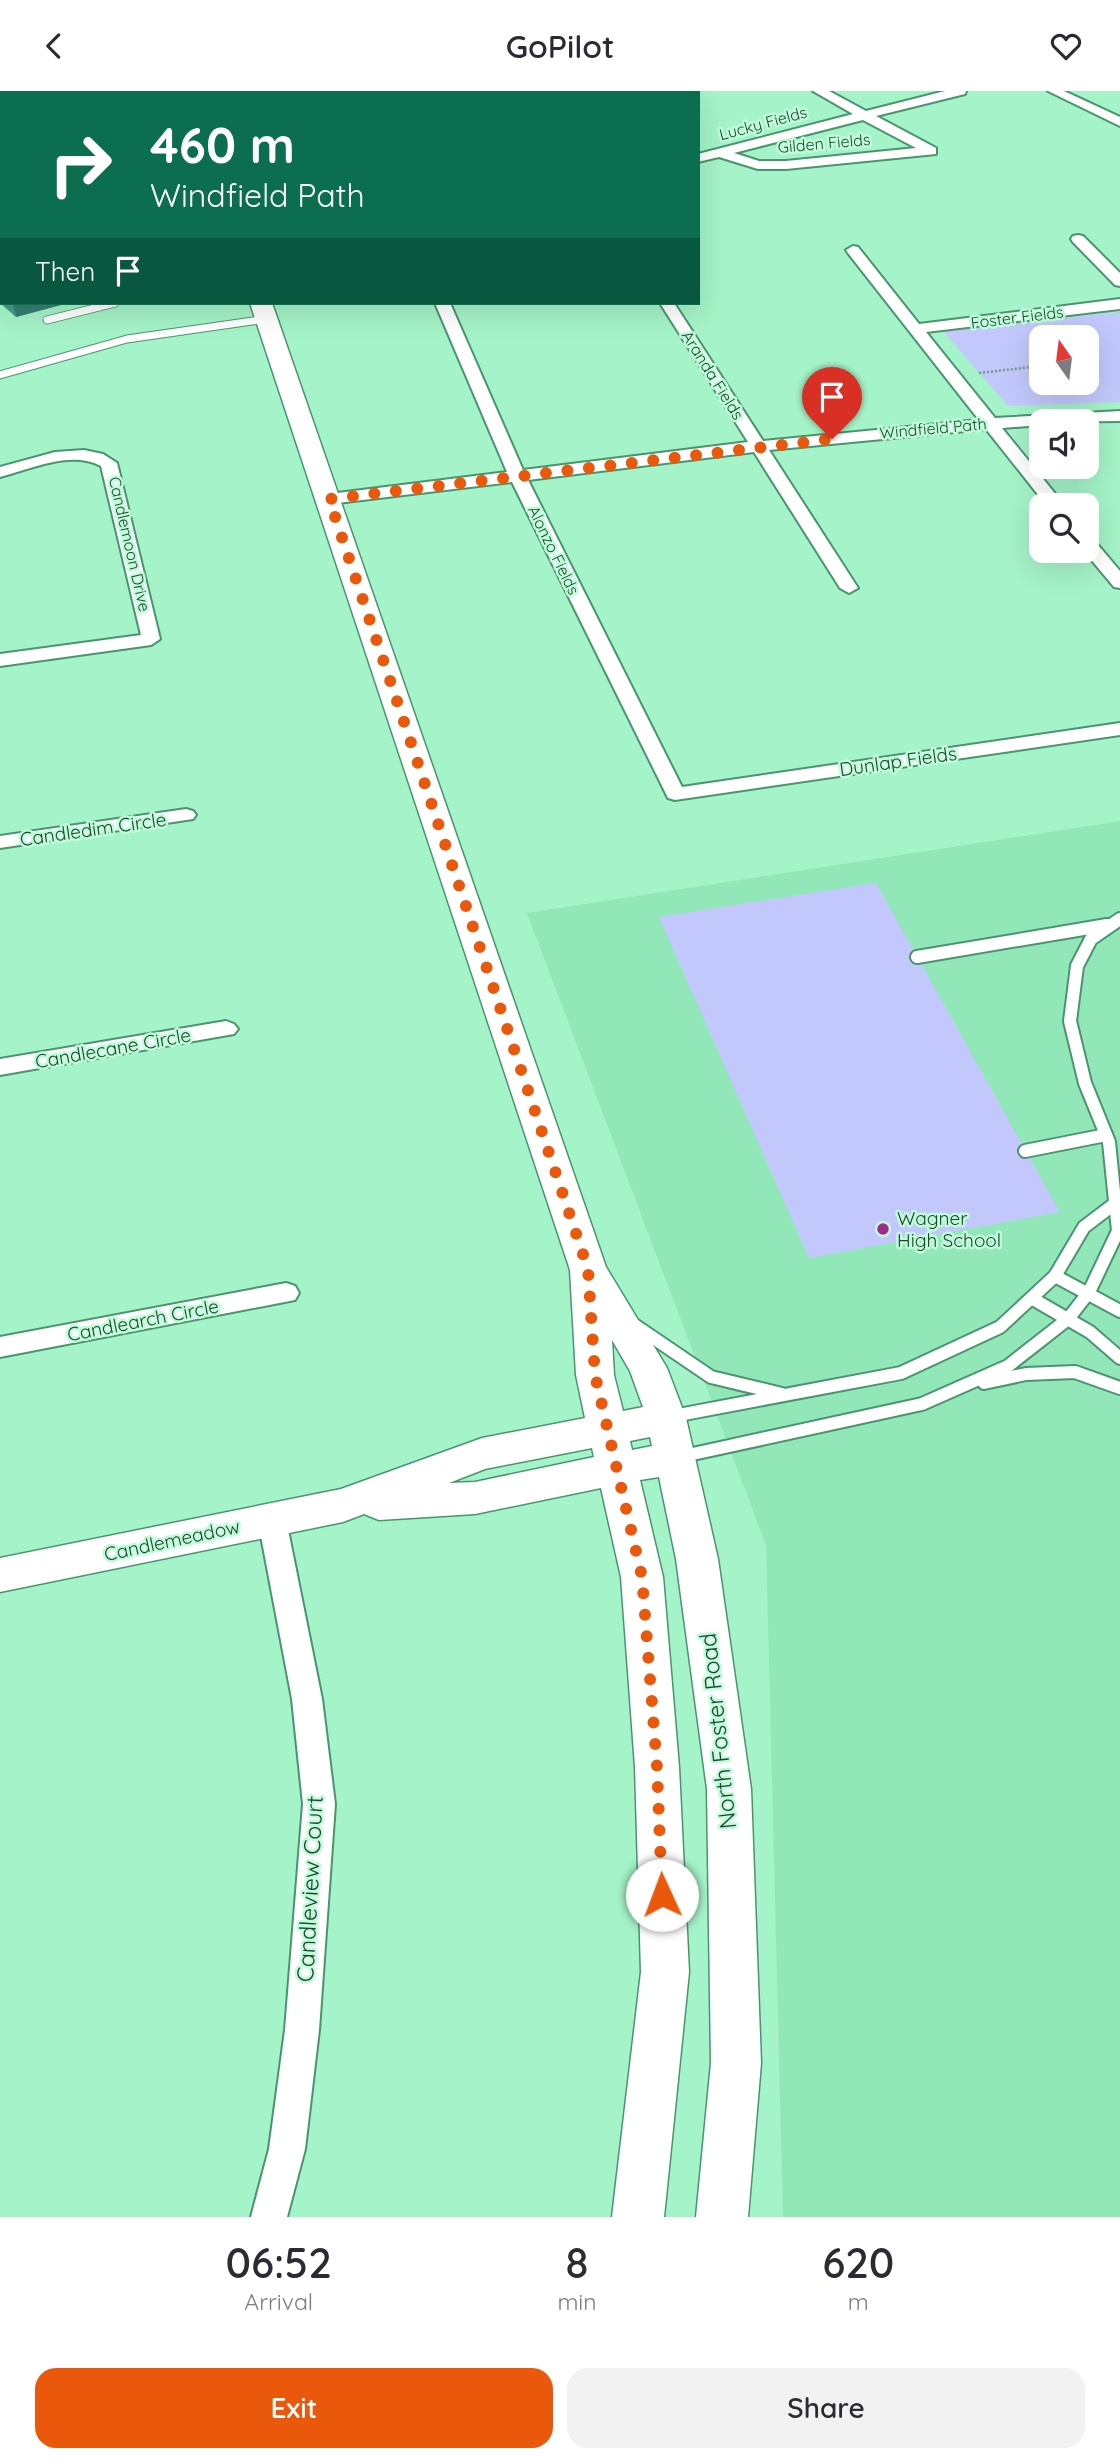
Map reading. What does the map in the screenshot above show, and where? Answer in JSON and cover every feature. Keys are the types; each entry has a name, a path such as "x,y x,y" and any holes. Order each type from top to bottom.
{"main road":[{"name":"North Foster Road","path":"264,311 588,1269 648,1368 671,1438 697,1559 729,1789 736,2063 722,2217"},
{"name":"North Foster Road","path":"588,1269 595,1375 642,1577 657,1767 664,1958 638,2217"},
{"name":"Candlemeadow","path":"0,1576 343,1505 475,1498 613,1450 671,1438"}],"street":[{"path":"819,91 862,115"},
{"name":"Lucky Fields","path":"700,158 960,91"},
{"path":"1054,91 1120,122"},
{"name":"Gilden Fields","path":"721,153 758,165 786,165 930,151 862,115"},
{"path":"1078,239 1120,282"},
{"path":"853,250 1045,493"},
{"name":"Foster Fields","path":"914,329 1120,304"},
{"name":"Alonzo Fields","path":"443,305 518,477 675,794"},
{"name":"Aranda Fields","path":"668,305 849,588"},
{"name":"Windfield Path","path":"329,499 759,447 988,423 1120,416"},
{"name":"Candlemoon Drive","path":"0,472 60,457 98,455 109,463 113,469 151,639 0,660"},
{"path":"1099,558 1120,583"},
{"name":"Dunlap Fields","path":"675,794 1120,729"},
{"name":"Candledim Circle","path":"0,842 186,815"},
{"name":"Candlecane Circle","path":"0,1067 226,1029"},
{"name":"Candlearch Circle","path":"0,1347 286,1293"},
{"name":"Candleview Court","path":"269,2217 287,2149 297,2070 319,1804 307,1699 272,1520"}],"lane":[{"path":"47,320 107,305"},
{"path":"0,375 127,339 264,311"},
{"path":"917,957 1116,922"},
{"path":"671,1438 922,1404 1008,1366 1068,1319 1089,1292 1118,1231 1106,1135 1085,1083 1070,1021 1077,966 1091,939 1116,922"},
{"path":"1025,1151 1106,1135"},
{"path":"671,1438 786,1395 901,1373 1000,1327 1055,1276 1084,1227 1116,1206"},
{"path":"1055,1276 1120,1311"},
{"path":"1033,1299 1068,1319 1120,1357"},
{"path":"612,1308 711,1377 786,1395"},
{"path":"953,1390 1026,1374 1074,1372 1120,1388"}],"path":[{"path":"951,376 1029,367"}],"shaded area":[{"path":"1120,312 1120,402 1008,406 943,331"},
{"name":"Wagner High School","path":"1120,821 1120,2217 783,2217 766,1545 527,913"},
{"path":"876,883 1060,1212 809,1258 659,917"}],"place":[{"name":"Wagner High School","path":"883,1229"}],"route":[{"path":"662,1895 657,1767 642,1577 595,1375 588,1269 329,499 832,439"}]}
